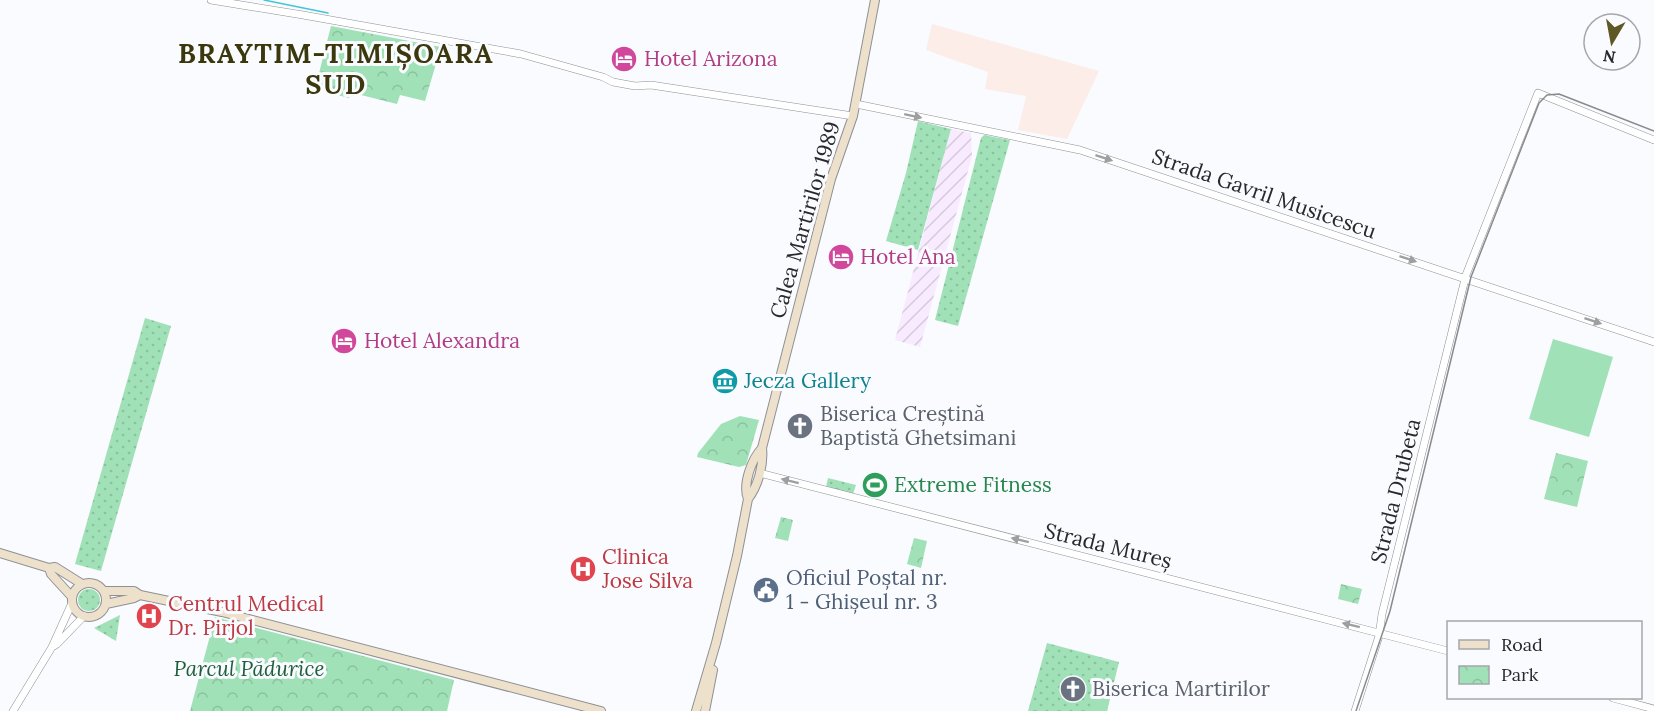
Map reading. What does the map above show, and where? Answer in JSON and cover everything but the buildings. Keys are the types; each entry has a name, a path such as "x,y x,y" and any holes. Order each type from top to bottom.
{"main road":[{"name":"Calea Martirilor 1989","path":"748,499 747,485 753,462 762,448 831,179 853,116 875,0"},
{"name":"Calea Martirilor 1989","path":"696,711 716,643 748,499 760,473 762,448"},
{"path":"0,553 49,568 55,567 82,584"},
{"path":"49,568 51,574 72,600 76,611 84,616 95,616 105,604 104,591 97,584 87,583 77,587 72,600"},
{"path":"104,591 134,591 140,595 222,612 601,711"},
{"path":"105,604 140,595"},
{"name":"Calea Martirilor 1989","path":"705,711 716,643"}],"street":[{"path":"211,0 521,54 629,85 651,85 853,116"},
{"name":"Strada Drubeta","path":"1355,711 1379,632 1465,278 1538,93 1654,140"},
{"name":"Strada Gavril Musicescu","path":"856,104 1075,149 1654,342"},
{"name":"Strada Mureș","path":"760,473 1447,650"},
{"path":"13,711 52,647 72,600"},
{"path":"52,647 84,616"},
{"path":"1617,699 1654,709"}],"shaded area":[{"path":"932,24 1099,71 1067,139 1018,130 1026,96 985,89 988,72 926,50"},
{"path":"951,129 971,133 972,156 920,347 895,340"}],"green space":[{"path":"331,26 441,47 425,101 400,95 397,104 361,95 357,90 352,91 349,98 315,89"},
{"path":"918,121 951,129 918,250 886,241 906,173"},
{"path":"984,135 1010,140 958,326 935,320 981,138"},
{"path":"145,318 171,326 101,571 75,564"},
{"path":"1553,339 1613,357 1589,437 1529,419"},
{"path":"740,416 759,420 746,465 739,467 697,457 721,424"},
{"path":"1556,453 1588,461 1577,507 1544,499"},
{"path":"828,478 856,485 853,494 826,487"},
{"path":"781,517 793,520 788,541 775,538"},
{"path":"914,538 927,541 921,568 907,564"},
{"path":"1341,584 1362,589 1358,604 1338,599"},
{"path":"89,589 97,592 100,600 97,608 89,611 81,608 78,600 81,592"},
{"path":"120,615 116,641 94,628"},
{"name":"Parcul Pădurice","path":"215,617 454,680 447,711 190,711"},
{"path":"1047,643 1119,662 1107,711 1028,711"},
{"path":"1094,692 1110,696 1107,711 1089,711"}],"waterway":[{"path":"264,0 328,13"}],"tram line":[{"path":"1356,711 1390,611 1471,277 1539,103 1547,95 1559,94 1654,131"}],"place":[{"name":"Hotel Arizona","path":"624,59"},
{"name":"Hotel Ana","path":"841,257"},
{"name":"Hotel Alexandra","path":"344,341"},
{"name":"Jecza Gallery","path":"725,381"},
{"name":"Biserica Creștină Baptistă Ghetsimani","path":"800,426"},
{"name":"Extreme Fitness","path":"875,485"},
{"name":"Clinica Jose Silva","path":"583,569"},
{"name":"Oficiul Poștal nr. 1 - Ghișeul nr. 3","path":"766,590"},
{"name":"Centrul Medical Dr. Pirjol","path":"149,616"},
{"name":"Biserica Martirilor","path":"1073,689"}],"district":[{"name":"BRAYTIM-TIMIȘOARA SUD","path":"336,70"}]}
